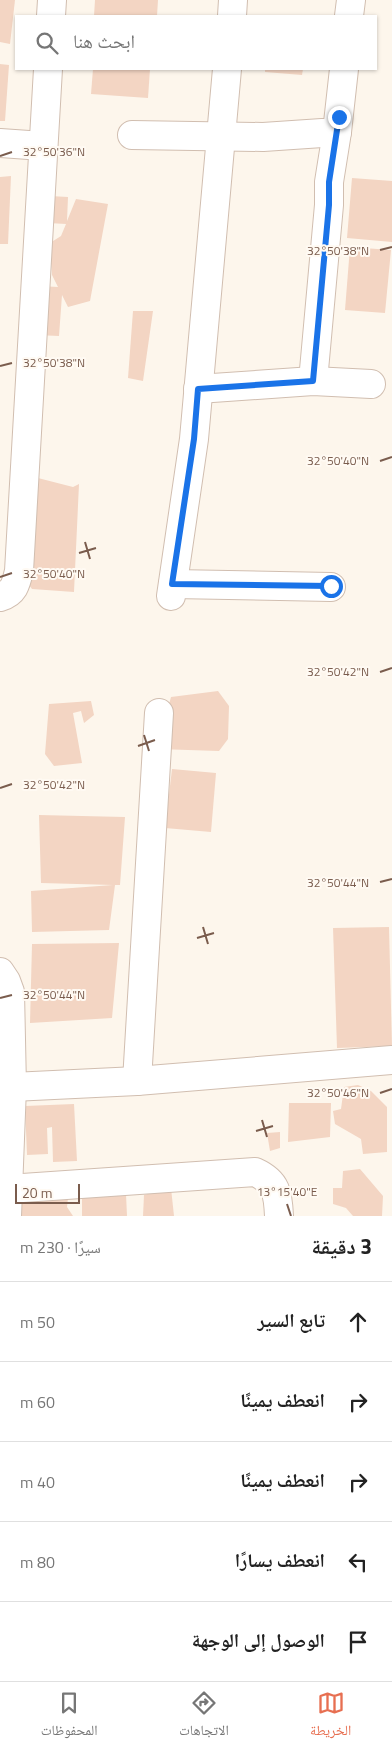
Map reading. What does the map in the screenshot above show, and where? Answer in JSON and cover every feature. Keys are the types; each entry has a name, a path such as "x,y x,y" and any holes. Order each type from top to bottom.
{"street":[{"path":"51,15 52,0"},
{"path":"232,15 233,0"},
{"path":"350,15 351,0"},
{"path":"0,597 12,592 19,571 48,70"},
{"path":"227,70 194,439 172,590 331,586"},
{"path":"313,381 329,205 329,182 344,70"},
{"path":"132,135 263,137 337,132"},
{"path":"0,143 43,146"},
{"path":"198,389 313,381 371,384"},
{"path":"137,1081 159,713"},
{"path":"0,972 10,992 12,1087 6,1216"},
{"path":"12,1087 137,1081 392,1060"},
{"path":"8,1189 255,1172 267,1179 276,1191 278,1216"}],"building":[{"path":"0,0 15,0 10,44 0,42"},
{"path":"95,0 158,0 157,15 94,15"},
{"path":"0,64 9,65 5,121 0,121"},
{"path":"93,70 150,70 148,98 91,94"},
{"path":"265,70 303,70 302,75 265,72"},
{"path":"11,176 8,244 0,244 0,177"},
{"path":"352,178 392,181 392,242 347,238"},
{"path":"50,196 68,197 67,221 76,199 108,204 90,301 68,307 62,295 59,336 36,335 39,286 58,287 52,275 50,243 61,236 66,224 48,223"},
{"path":"350,247 391,250 385,313 345,310"},
{"path":"133,311 153,311 143,381 128,378"},
{"path":"34,477 73,487 79,484 74,592 32,589 19,571"},
{"path":"218,691 229,706 228,739 219,751 157,749 171,697"},
{"path":"91,701 94,715 84,723 81,711 73,713 82,763 54,766 45,754 49,704"},
{"path":"172,769 216,773 211,832 165,828"},
{"path":"39,815 125,817 120,885 115,885 109,930 32,932 31,891 113,885 41,883"},
{"path":"389,927 392,1046 337,1048 333,928"},
{"path":"119,943 112,1018 30,1023 32,944"},
{"path":"358,1085 371,1091 387,1107 387,1152 363,1154 361,1139 335,1124 333,1111 341,1109 344,1087"},
{"path":"289,1103 331,1103 330,1137 288,1142"},
{"path":"74,1104 77,1161 53,1162 52,1127 47,1128 48,1154 27,1155 25,1106"},
{"path":"280,1132 280,1148 270,1151 267,1133"},
{"path":"360,1169 383,1196 382,1216 353,1216 346,1208 333,1204 333,1188 342,1188 343,1171"},
{"path":"171,1188 174,1216 143,1216 144,1195"},
{"path":"82,1194 126,1194 127,1216 82,1216"},
{"path":"68,1198 67,1207 73,1216 20,1216 20,1199"}],"route":[{"path":"331,586 172,584 194,439 198,389 313,381 329,205 329,182 339,117"}]}
